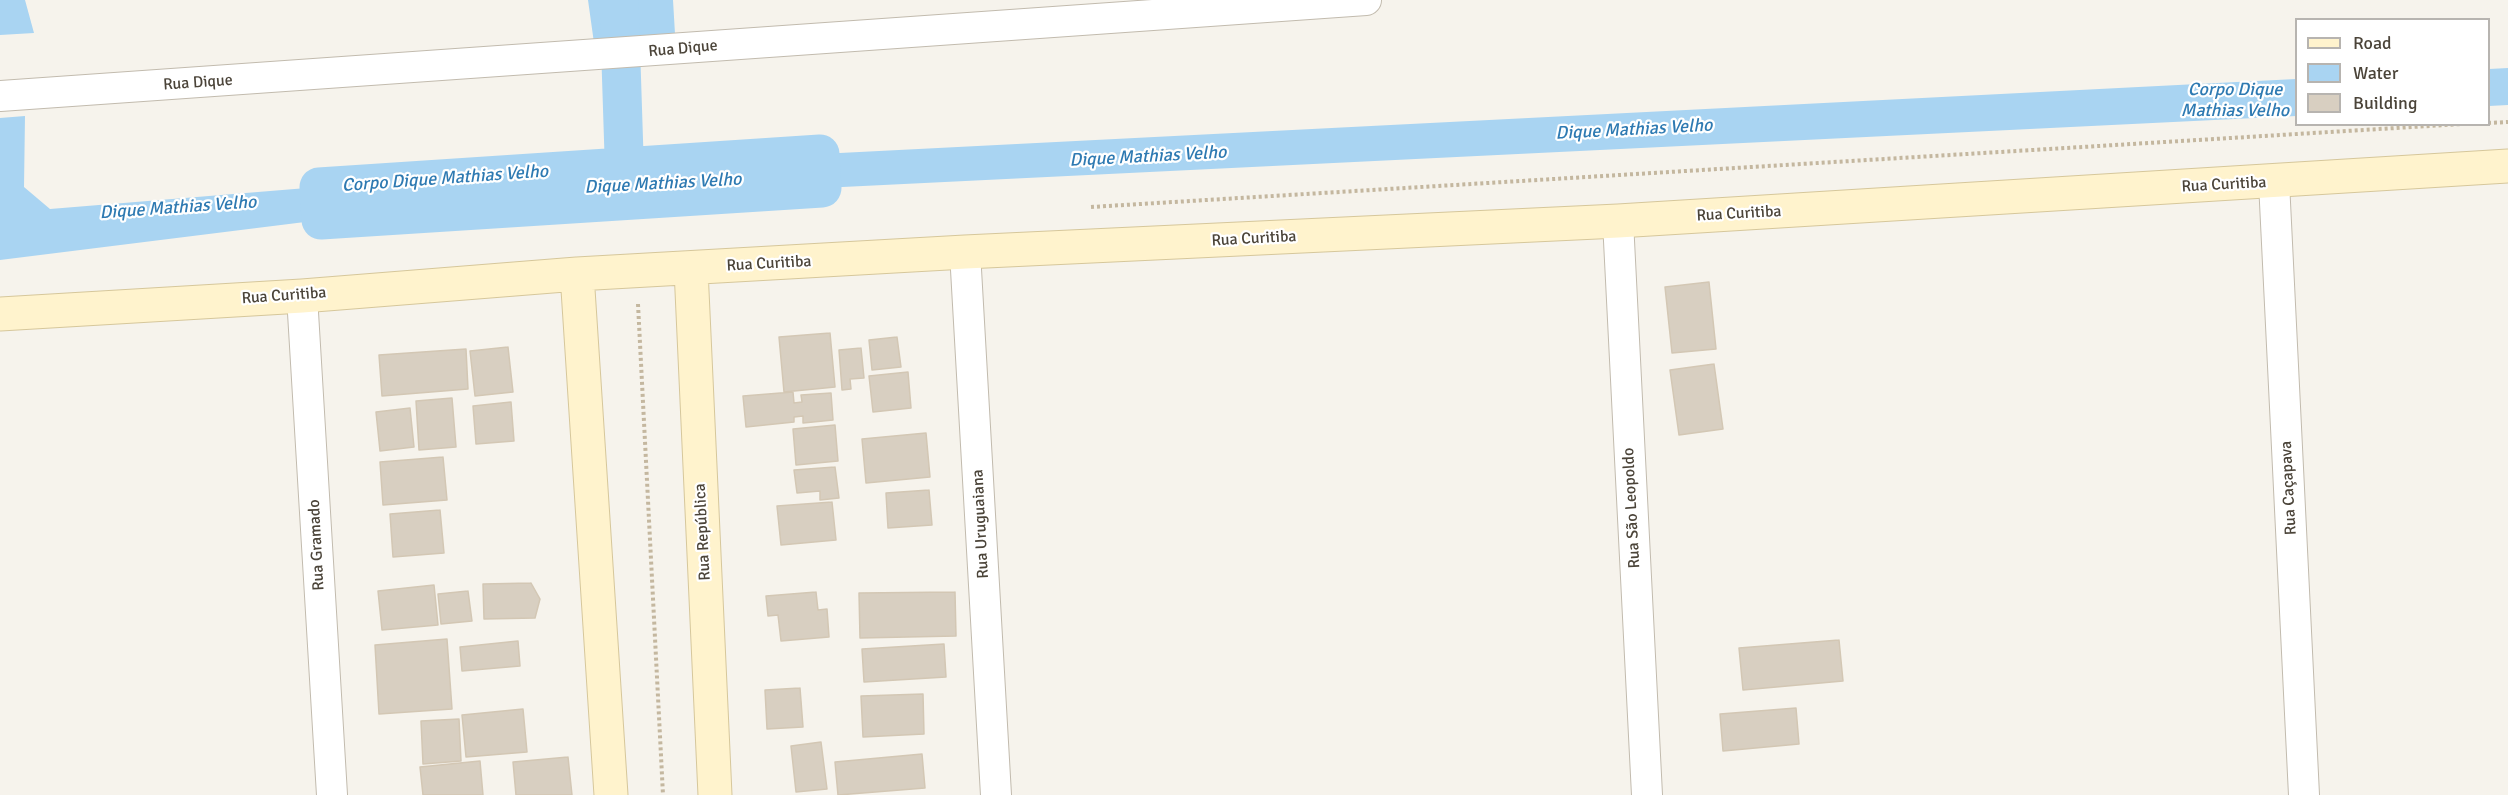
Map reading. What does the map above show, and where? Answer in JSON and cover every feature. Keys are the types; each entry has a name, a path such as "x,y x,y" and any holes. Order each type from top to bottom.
{"street":[{"name":"Rua Dique","path":"0,96 1366,0"},
{"name":"Rua Curitiba","path":"0,314 302,296 577,274 965,252 1618,221 2508,166"},
{"name":"Rua Caçapava","path":"2274,182 2304,795"},
{"name":"Rua São Leopoldo","path":"1618,221 1647,795"},
{"name":"Rua Uruguaiana","path":"965,252 996,795"},
{"name":"Rua República","path":"691,269 715,795"},
{"path":"577,274 611,795"},
{"name":"Rua Gramado","path":"302,296 332,795"}],"path":[{"path":"2490,123 2508,122"},
{"path":"1082,208 2429,126"},
{"path":"636,271 663,795"}],"water":[{"path":"0,0 25,0 34,33 0,35"},
{"path":"588,0 673,0 675,34 594,43"},
{"path":"2508,68 2508,105 2490,106 2490,69"},
{"name":"Corpo Dique Mathias Velho","path":"2295,79 2295,116 822,188 820,154"},
{"name":"Corpo Dique Mathias Velho","path":"25,116 24,187 50,209 319,187 321,220 0,260 0,118"}],"building":[{"path":"1709,282 1716,349 1672,353 1665,287"},
{"path":"830,333 835,387 784,392 779,337"},
{"path":"897,337 901,367 872,370 869,340"},
{"path":"508,347 513,392 475,396 470,351"},
{"path":"861,348 864,378 850,379 851,389 842,390 839,350"},
{"path":"466,349 468,389 382,396 379,355"},
{"path":"1714,364 1723,429 1679,435 1670,370"},
{"path":"908,372 911,408 873,412 869,376"},
{"path":"793,392 794,403 802,402 801,395 831,393 833,420 803,423 803,416 794,417 794,422 746,427 743,396"},
{"path":"452,398 456,447 419,450 416,401"},
{"path":"511,402 514,441 476,444 473,406"},
{"path":"410,408 414,447 380,451 376,412"},
{"path":"835,425 838,461 796,465 793,429"},
{"path":"926,433 930,477 866,483 862,439"},
{"path":"443,457 447,500 383,505 380,462"},
{"path":"835,467 839,498 820,500 820,491 797,493 794,470"},
{"path":"929,490 932,525 888,528 886,493"},
{"path":"832,502 836,540 781,545 777,506"},
{"path":"440,510 444,553 393,557 390,514"},
{"path":"531,583 540,599 535,618 484,619 483,584"},
{"path":"434,585 438,625 382,630 378,591"},
{"path":"468,591 472,621 441,624 438,594"},
{"path":"816,592 818,610 827,609 829,637 781,641 778,615 768,616 766,596"},
{"path":"955,592 956,636 860,638 859,593"},
{"path":"447,639 452,709 379,714 375,645"},
{"path":"1839,640 1843,681 1743,690 1739,648"},
{"path":"518,641 520,666 462,671 460,647"},
{"path":"944,644 946,677 864,682 862,649"},
{"path":"800,688 803,727 767,729 765,690"},
{"path":"923,694 924,734 863,737 861,696"},
{"path":"1796,708 1799,744 1723,751 1720,714"},
{"path":"523,709 527,752 466,757 462,715"},
{"path":"459,719 461,761 423,764 421,721"},
{"path":"821,742 827,789 796,792 791,746"},
{"path":"922,754 925,788 838,795 835,762"},
{"path":"568,757 572,795 516,795 513,762"},
{"path":"480,761 483,795 423,795 420,767"}],"waterway":[{"path":"619,0 625,186"},
{"name":"Corpo Dique Mathias Velho","path":"820,154 822,188 321,220 319,187 820,154"},
{"name":"Dique Mathias Velho","path":"306,200 625,186 835,172"}]}
